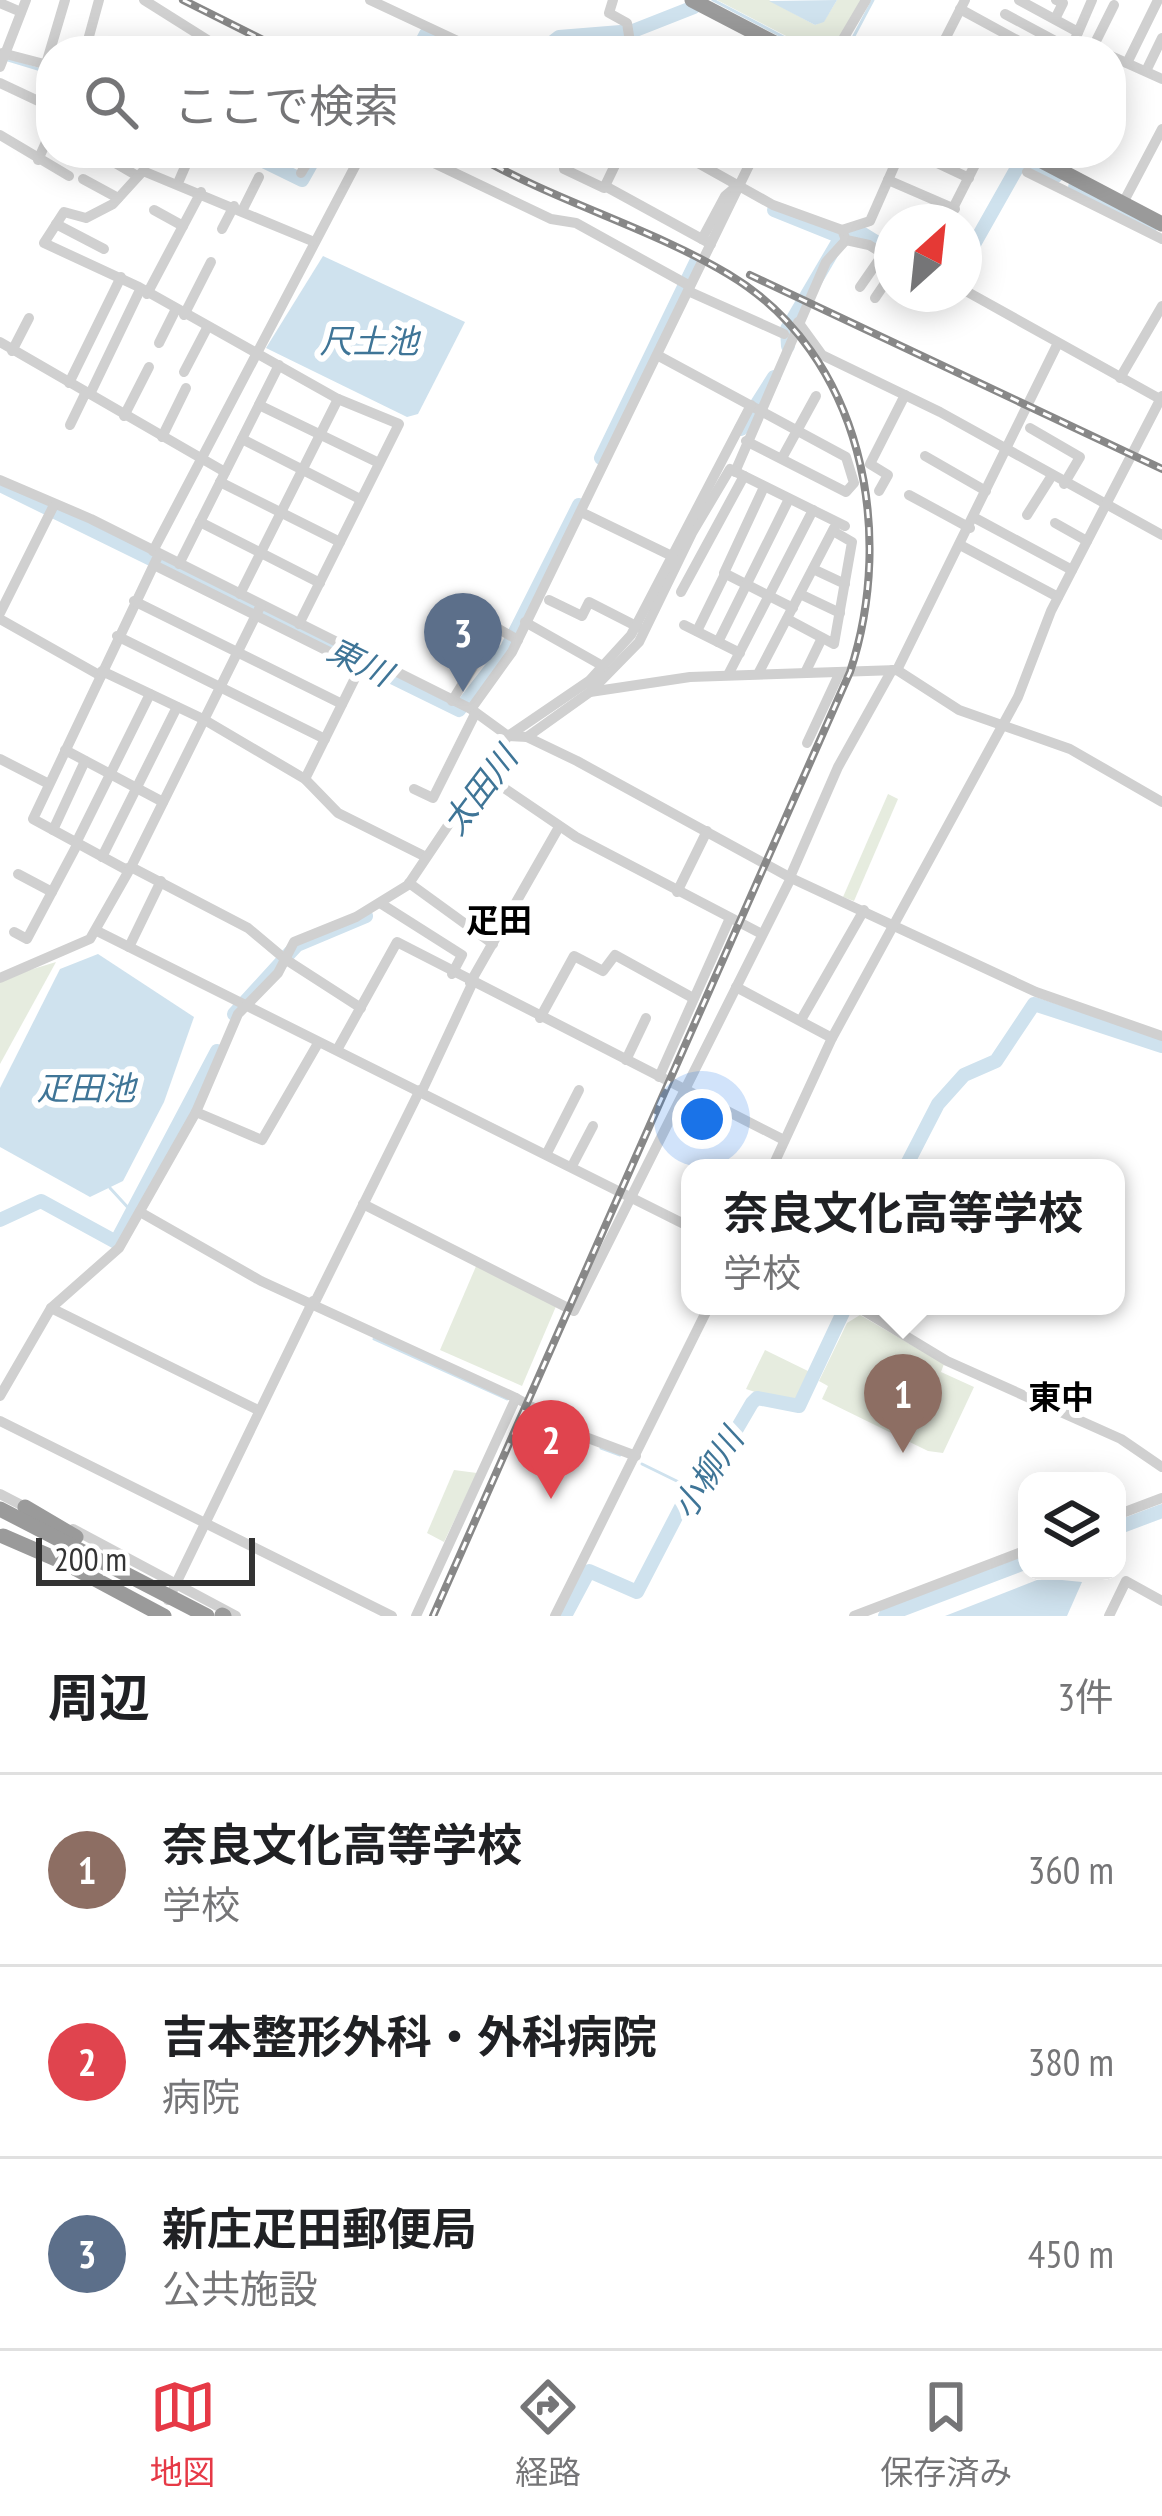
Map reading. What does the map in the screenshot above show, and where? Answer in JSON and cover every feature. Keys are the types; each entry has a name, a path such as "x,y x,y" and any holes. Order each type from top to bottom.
{"highway":[{"path":"692,0 761,36"},
{"path":"1047,168 1162,224"},
{"path":"25,1507 224,1616"},
{"path":"0,1509 207,1616"},
{"path":"1,1530 163,1616"},
{"path":"1,1530 185,1616"}],"street":[{"path":"55,36 64,0"},
{"path":"89,36 99,0"},
{"path":"144,0 201,36"},
{"path":"370,0 391,5 450,36"},
{"path":"613,0 609,13 629,36"},
{"path":"845,36 866,0"},
{"path":"997,29 1016,0 1055,20 1068,36"},
{"path":"1076,36 1093,0"},
{"path":"1055,20 1059,1"},
{"path":"0,3 24,6 2,60 36,64"},
{"path":"946,36 962,4 1009,36"},
{"path":"1102,36 1114,5"},
{"path":"1126,50 1158,8"},
{"path":"1005,14 1057,36"},
{"path":"1145,71 1162,38"},
{"path":"1126,62 1162,79"},
{"path":"0,83 36,100"},
{"path":"1110,202 1162,129"},
{"path":"0,135 36,159"},
{"path":"53,168 68,176"},
{"path":"124,168 134,174"},
{"path":"178,183 184,168"},
{"path":"301,173 304,168"},
{"path":"353,168 255,353 33,819 248,928 285,959 361,1008"},
{"path":"444,168 550,219 576,223 688,287 784,334"},
{"path":"605,186 614,168"},
{"path":"710,168 773,206 874,249"},
{"path":"465,707 526,622 657,355 706,242 748,168"},
{"path":"0,1396 51,1308 119,1248 196,1112 245,1005 294,942 380,903 409,883 508,736 579,688 638,627 756,408 787,361 798,322 826,262 844,235 870,221 893,168"},
{"path":"948,168 969,178"},
{"path":"957,204 974,168"},
{"path":"564,169 605,186 706,242"},
{"path":"299,624 399,424 338,399 121,278 44,243 64,212 86,218 118,198 134,174 147,171 312,241"},
{"path":"1027,172 1110,202 1162,239"},
{"path":"222,229 259,177"},
{"path":"83,179 118,198"},
{"path":"888,180 943,204"},
{"path":"70,425 200,192"},
{"path":"154,210 183,226"},
{"path":"56,224 104,249"},
{"path":"159,343 212,262"},
{"path":"69,383 121,278"},
{"path":"776,1159 832,1038 1001,728 1058,597 1161,398 982,301"},
{"path":"1120,378 1162,306"},
{"path":"29,318 4,346 203,459 222,477 281,512 340,542"},
{"path":"798,322 823,355 1162,536"},
{"path":"184,372 207,328"},
{"path":"363,1204 574,1311 791,877 838,767 962,546 1057,345"},
{"path":"657,355 846,457 854,483 847,492 746,441"},
{"path":"179,564 279,365"},
{"path":"124,416 148,367"},
{"path":"162,437 186,388"},
{"path":"243,389 379,464"},
{"path":"879,491 888,475 870,464 905,395"},
{"path":"782,458 816,396"},
{"path":"240,594 338,399"},
{"path":"681,592 740,474 756,408"},
{"path":"226,425 360,499"},
{"path":"1030,428 1080,458 1064,484"},
{"path":"925,456 986,490"},
{"path":"527,737 590,692 644,634 675,557 730,469 813,510 852,542 834,644 770,596 698,561"},
{"path":"1027,514 1051,477"},
{"path":"0,480 52,510 91,519 259,611 465,707 508,736 527,737 791,877 896,922 1036,992 1162,1036"},
{"path":"194,484 214,495"},
{"path":"697,631 764,487"},
{"path":"909,495 1072,570"},
{"path":"718,642 789,499"},
{"path":"182,509 320,583"},
{"path":"52,510 0,616 101,673 203,719 305,779 338,813 426,856"},
{"path":"728,675 813,510"},
{"path":"581,512 675,557"},
{"path":"1055,523 1087,542"},
{"path":"758,674 838,526"},
{"path":"962,546 1058,597"},
{"path":"156,558 240,594 259,611 299,624 362,662"},
{"path":"813,568 845,584"},
{"path":"800,594 840,613"},
{"path":"549,600 582,616 589,602 638,627"},
{"path":"134,601 342,704"},
{"path":"2,974 77,947 98,931 259,611"},
{"path":"526,622 602,665"},
{"path":"684,625 740,653"},
{"path":"413,789 433,798 497,628 513,637"},
{"path":"117,636 325,739"},
{"path":"805,673 822,638"},
{"path":"305,779 362,662"},
{"path":"590,692 728,675 894,670 959,710 1070,749 1162,802"},
{"path":"807,742 840,672"},
{"path":"14,932 27,939 150,694"},
{"path":"102,856 177,707"},
{"path":"65,750 163,802"},
{"path":"0,759 49,784"},
{"path":"52,830 85,761"},
{"path":"482,773 560,827 762,934"},
{"path":"163,1616 174,1582 471,984 560,827"},
{"path":"677,892 707,831"},
{"path":"18,874 52,892"},
{"path":"129,947 160,881"},
{"path":"409,883 493,944"},
{"path":"380,903 463,955 452,974"},
{"path":"801,1020 864,910"},
{"path":"659,1077 730,917"},
{"path":"98,931 317,1045 421,1090 681,1222"},
{"path":"337,1050 397,943 784,1139"},
{"path":"540,1018 574,956 603,971 615,956 693,998"},
{"path":"736,987 832,1038"},
{"path":"626,1060 646,1018"},
{"path":"196,1112 262,1140 317,1045"},
{"path":"547,1154 580,1090"},
{"path":"572,1166 592,1126"},
{"path":"140,1212 261,1282 314,1302 636,1456"},
{"path":"51,1308 258,1410"},
{"path":"555,1616 705,1315"},
{"path":"871,1315 947,1361 1121,1438 1160,1462"},
{"path":"416,1616 516,1397"},
{"path":"0,1421 392,1616"},
{"path":"0,1494 236,1616"},
{"path":"1126,1512 1162,1498"},
{"path":"1,1530 150,1616"},
{"path":"854,1616 1018,1553"},
{"path":"1109,1616 1126,1581 1162,1601 1154,1616"}],"shaded area":[{"path":"717,0 769,0 815,25 824,21 837,0 861,0 840,36 786,36"},
{"path":"888,794 898,799 854,901 843,897"},
{"path":"56,962 0,1064 0,979"},
{"path":"477,1264 557,1304 522,1386 440,1350"},
{"path":"860,1315 944,1364 941,1372 974,1387 943,1453 928,1451 822,1399 828,1386 819,1381 847,1323"},
{"path":"765,1350 810,1372 796,1406 746,1389"},
{"path":"454,1470 477,1473 444,1542 427,1533"}],"water":[{"path":"837,0 824,22 815,25 769,1"},
{"name":"尺土池","path":"323,256 465,322 418,414 407,417 266,348"},
{"name":"疋田池","path":"98,954 194,1017 164,1102 123,1181 90,1197 0,1147 0,1088 60,969"},
{"path":"1037,1580 1082,1582 1067,1616 945,1616"}],"waterway":[{"path":"713,0 781,36"},
{"path":"854,36 873,0"},
{"path":"571,36 633,31 694,7"},
{"path":"425,36 434,36"},
{"path":"8,60 36,68"},
{"path":"278,168 302,180 309,168"},
{"name":"太田川","path":"982,230 1017,168"},
{"name":"太田川","path":"1037,168 1056,176"},
{"name":"太田川","path":"1075,187 1150,228"},
{"name":"東川","path":"774,210 841,237"},
{"name":"太田川","path":"788,346 787,329 841,237 863,234 874,241"},
{"name":"東川","path":"601,458 696,262"},
{"name":"太田川","path":"741,429 774,377"},
{"name":"東川","path":"0,485 459,710 507,648 579,505"},
{"name":"太田川","path":"234,1014 297,945 366,916"},
{"name":"小柳川","path":"910,1159 938,1104 964,1075 996,1061 1034,1004 1162,1046"},
{"name":"太田川","path":"0,1220 41,1201 116,1242 217,1051"},
{"path":"110,1188 132,1212"},
{"name":"小柳川","path":"565,1616 589,1571 637,1592 691,1488 714,1468 752,1403 757,1398 799,1406 842,1315"},
{"path":"374,1339 507,1399"},
{"path":"601,1448 620,1455"},
{"path":"642,1464 691,1488"},
{"path":"1126,1525 1162,1511"},
{"path":"885,1616 1018,1565"}],"railway":[{"path":"183,0 255,36"},
{"path":"433,1616 850,672 864,618 869,562 867,506 857,451 838,398 810,350 774,308 697,257 499,168"},
{"path":"750,275 1162,469"}],"place":[{"name":"新庄疋田郵便局","path":"463,692"},
{"name":"奈良文化高等学校","path":"903,1453"},
{"name":"吉本整形外科・外科病院","path":"551,1499"}],"district":[{"name":"疋田","path":"499,919"},
{"name":"東中","path":"1061,1396"}]}
